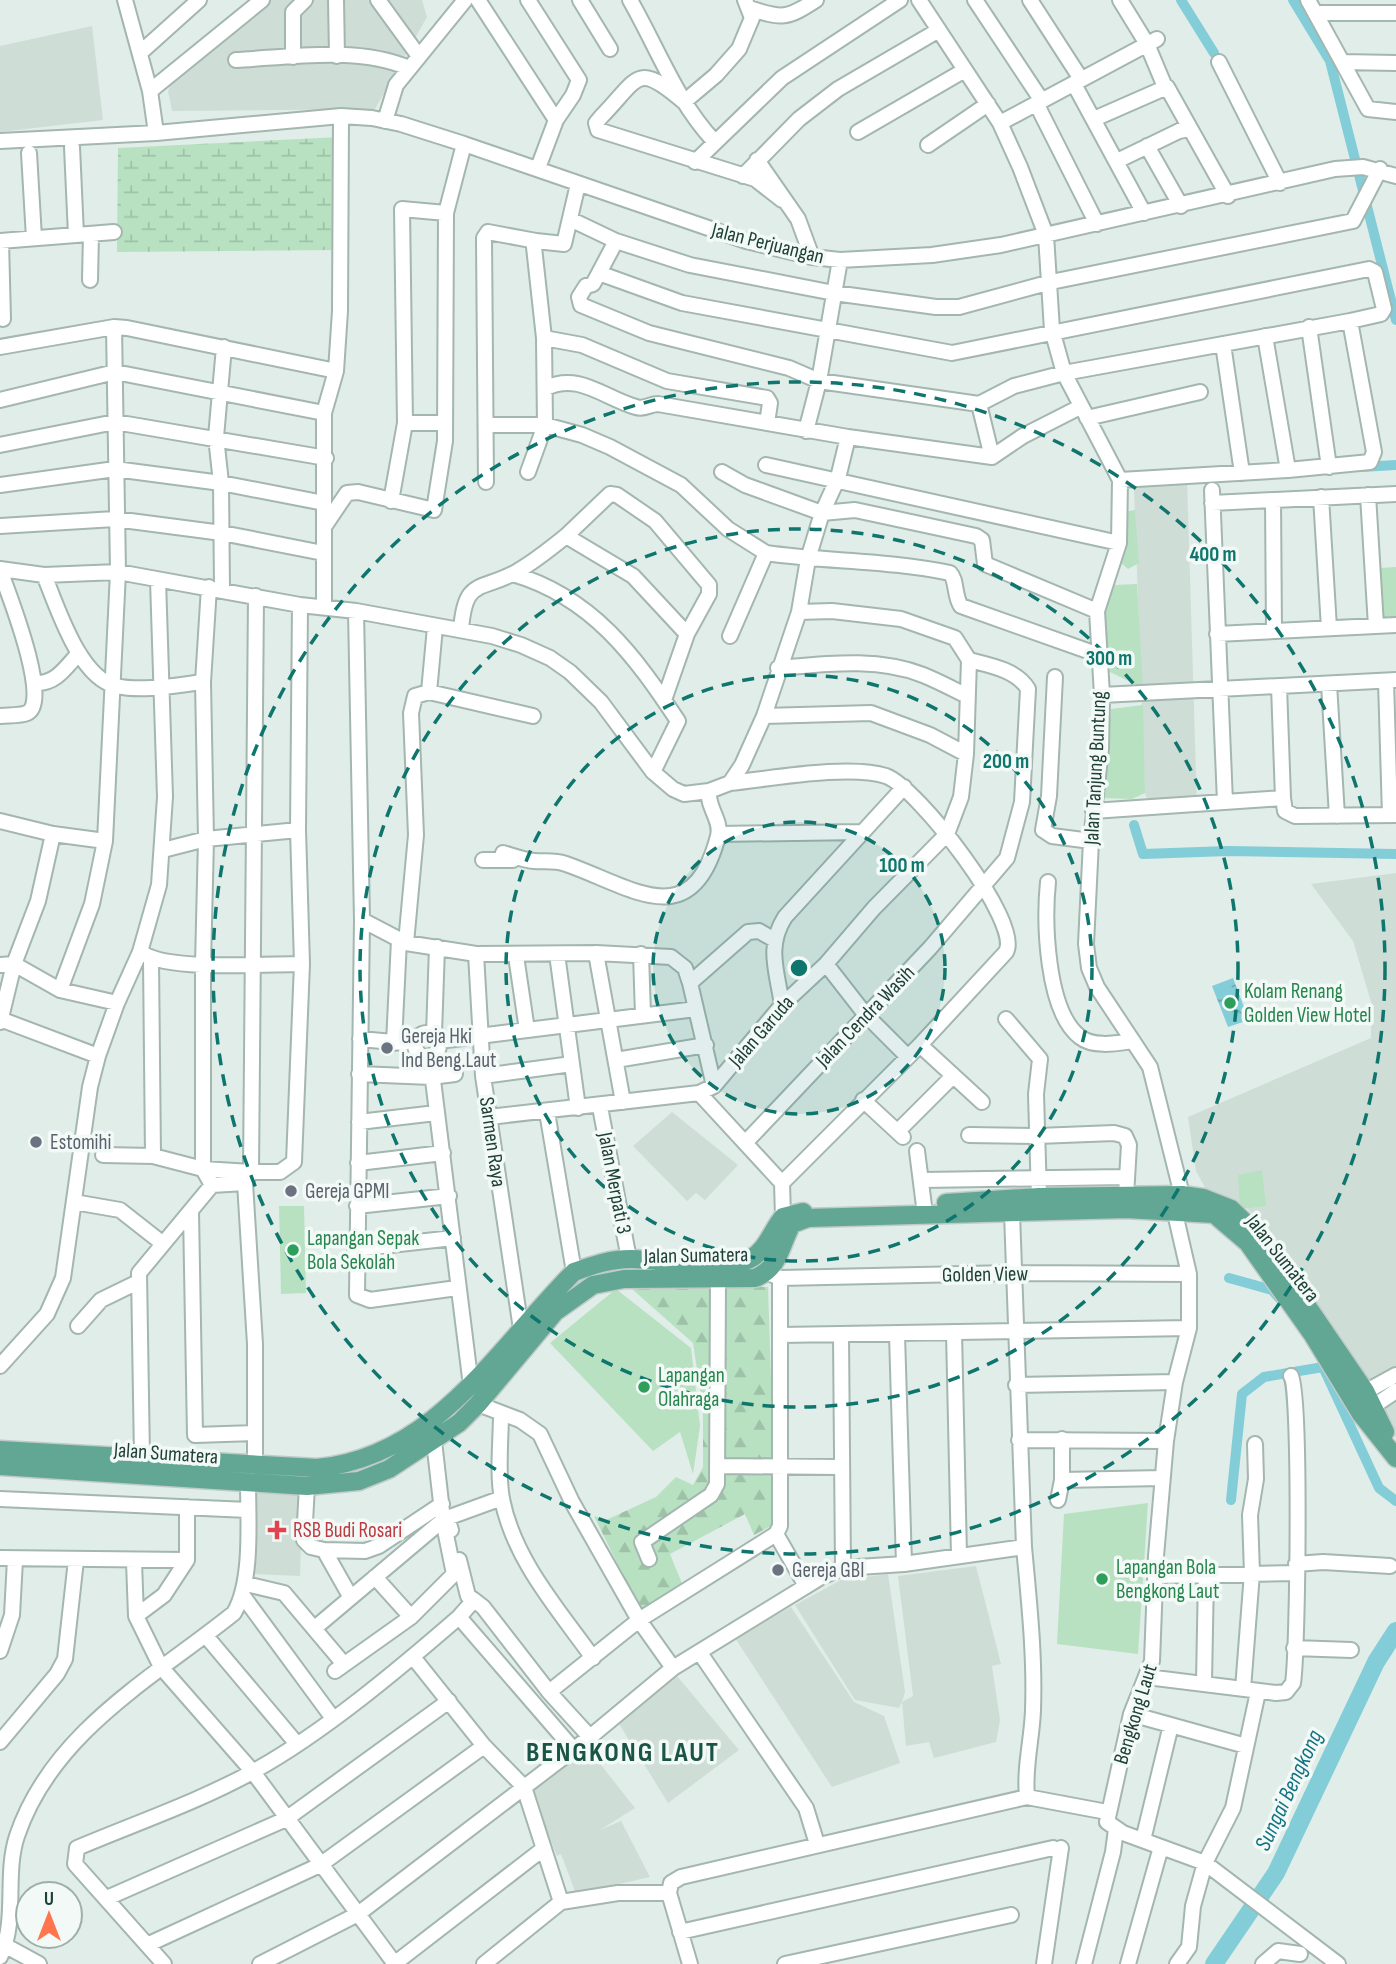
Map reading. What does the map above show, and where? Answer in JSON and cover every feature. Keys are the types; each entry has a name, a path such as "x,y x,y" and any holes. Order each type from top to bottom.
{"main road":[{"name":"Jalan Sumatera","path":"386,1461 471,1386 522,1329 551,1306 608,1281 755,1278 774,1275 787,1233 798,1220 1039,1197 1126,1196 1178,1202"},
{"name":"Jalan Sumatera","path":"7,1458 248,1482 335,1485 368,1468 434,1441 478,1404 574,1272 597,1263 629,1259 721,1264 750,1259 761,1250 783,1217 791,1213 924,1209 1012,1213 1203,1198 1231,1209 1260,1237 1396,1456"},
{"name":"Jalan Sumatera","path":"38,1460 142,1458 317,1468 368,1468"}],"street":[{"path":"140,0 127,5 150,91 156,132"},
{"path":"140,53 199,0"},
{"path":"150,91 262,0"},
{"path":"293,57 293,12 305,0"},
{"path":"336,0 337,56"},
{"path":"378,0 418,55"},
{"path":"385,121 396,85 465,0"},
{"path":"478,0 556,120"},
{"path":"528,0 579,80 573,95 556,120 538,168"},
{"path":"580,0 610,49"},
{"path":"630,0 696,122 715,141"},
{"path":"747,4 783,17 794,15 816,0"},
{"path":"695,162 782,78 900,0"},
{"name":"Jalan Tanjung Buntung","path":"919,0 1000,123 1046,235 1052,330 1064,373 1120,480 1119,543 1097,611 1102,695 1101,748 1093,811 1086,944 1089,968 1115,1017 1150,1068 1159,1107"},
{"path":"975,0 1040,103 1097,224"},
{"path":"1030,0 1078,81 1094,119 1144,214"},
{"path":"1121,0 1152,42 1166,87 1228,196"},
{"path":"684,102 716,75 739,49 752,18 747,4"},
{"path":"1311,7 1396,13"},
{"path":"1311,7 1368,109 1396,112"},
{"path":"743,176 799,119 838,89 939,30"},
{"path":"1000,123 1152,42"},
{"path":"236,60 337,56 390,60 409,68"},
{"path":"1219,62 1280,183"},
{"path":"1342,62 1396,63"},
{"path":"858,132 965,70"},
{"path":"684,102 662,83 647,76 638,79 596,123 603,134 755,180 782,200"},
{"path":"1094,119 1166,87"},
{"path":"928,145 988,104"},
{"path":"324,607 324,413 336,371 342,267 341,116"},
{"name":"Jalan Perjuangan","path":"0,141 156,132 341,116 385,121 538,168 746,240 812,257 840,260 932,255 1046,235 1228,196 1335,169 1363,167 1380,169 1396,176"},
{"path":"1117,161 1179,131 1190,129"},
{"path":"323,528 347,493 358,492 434,510 445,423 446,214 464,144"},
{"path":"1147,146 1181,206"},
{"path":"72,147 90,279"},
{"path":"29,153 34,238"},
{"path":"757,160 782,200 798,219 812,257"},
{"path":"572,220 616,241 690,265 834,293 936,307 959,307 1051,282 1353,221 1380,169"},
{"path":"486,482 484,238 488,232 565,244 578,184"},
{"path":"391,501 405,423 402,209 446,214"},
{"path":"3,319 1,241 114,232"},
{"path":"528,472 545,425 544,338 536,240"},
{"path":"599,273 682,303 952,353 1052,330 1372,270 1383,312 1064,373 1014,386 979,404 819,381 789,368 649,333 583,307 579,297 586,286 593,284 616,241"},
{"path":"806,431 819,381 840,260"},
{"path":"1120,480 1329,467 1370,461 1374,455 1350,320"},
{"path":"0,347 114,327 336,371"},
{"path":"60,990 92,904 105,841 115,686 118,572 115,519 114,327"},
{"path":"1309,327 1329,467"},
{"path":"1265,336 1288,470"},
{"path":"544,338 582,345 667,381 767,398 770,403 767,423"},
{"path":"1223,344 1242,473"},
{"path":"212,1185 203,1169 206,839 204,682 222,533 221,483 216,437 217,394 224,347"},
{"path":"0,400 115,372 324,413"},
{"path":"546,388 558,382 575,381 639,408 654,404 848,438 992,457 1023,436 1083,413 1200,392"},
{"path":"979,404 992,457"},
{"path":"0,445 115,422 216,437 326,458"},
{"path":"405,423 445,423"},
{"path":"487,425 545,425 610,447 681,485 728,529 766,552 808,559 862,560 950,573 961,607 1099,655"},
{"path":"730,783 742,765 764,716 778,667 799,612 808,559 822,513 838,478 848,438"},
{"path":"766,465 838,478 1119,543"},
{"path":"0,485 115,468 221,483 324,503"},
{"path":"722,472 745,485 822,513 855,510 976,536 982,540 985,564 1097,611"},
{"path":"461,630 463,612 470,593 481,585 513,574 566,536 610,494 617,495 655,521 709,585 709,594 687,634 664,700"},
{"path":"1225,802 1212,496 1273,500 1396,494"},
{"path":"1367,495 1376,626"},
{"path":"1321,498 1329,628"},
{"path":"1273,500 1274,631"},
{"path":"0,526 115,519 222,533 323,553"},
{"path":"566,536 633,576 687,634"},
{"path":"730,636 766,552"},
{"path":"0,716 31,710 36,683 0,570 44,575 118,572 300,605 356,611 461,630 521,645 550,658 570,672 601,702 653,772 678,793 709,791 730,783 836,773 886,776 904,787 947,834 984,887 1006,929 1009,947 920,1045 782,1183"},
{"path":"513,574 559,593 589,611 615,634 641,664 678,721 653,772"},
{"path":"44,575 79,653 96,674 115,686 204,682"},
{"path":"153,1156 146,956 163,850 158,580"},
{"path":"255,1463 255,1344 248,1178 254,964 256,596"},
{"path":"142,1458 138,1282 142,1267 212,1185 280,1172 294,1162 302,964 298,830 300,605"},
{"path":"356,611 362,920 356,1295 365,1300 457,1288"},
{"path":"799,612 832,611 901,619 955,638 969,660"},
{"path":"1217,634 1396,625"},
{"path":"429,692 435,627"},
{"path":"36,683 47,683 55,679 79,653"},
{"name":"Jalan Garuda","path":"489,1117 600,1107 699,1093 714,1086 782,1005 826,964 892,888 947,834 957,813 966,754 969,660"},
{"name":"Jalan Cendra Wasih","path":"745,1143 984,887 1007,858 1018,822 1028,689 1022,681 994,666 969,660"},
{"path":"778,667 850,662 897,668 922,674 967,696"},
{"path":"1055,677 1049,796 1043,830 1052,836 1091,841"},
{"path":"1102,695 1279,686 1391,681 1393,815 1290,815 1284,811 1279,686"},
{"path":"1329,684 1337,816"},
{"path":"394,1043 402,942 414,880 416,835 411,713 415,696 429,692 533,716"},
{"path":"764,716 871,713 930,735 966,754"},
{"path":"782,1005 773,939 785,917 904,787"},
{"path":"483,860 565,863 638,892 674,897 691,889 701,879 719,834 719,823 708,802 709,791"},
{"path":"1093,811 1283,798"},
{"path":"0,821 53,834 105,841"},
{"path":"163,850 206,839 255,832 298,830"},
{"path":"719,834 861,832"},
{"path":"53,834 38,901 7,965 0,1020 97,1056"},
{"path":"503,853 532,861"},
{"path":"1048,882 1045,934 1050,966 1060,1001 1072,1026 1079,1036 1087,1041 1133,1041"},
{"path":"362,920 402,942 475,954 641,954 676,959 685,968 690,983 714,1086"},
{"path":"690,983 748,932 759,931 773,939"},
{"path":"414,1042 418,1054 430,1056 437,1052 437,947"},
{"path":"596,953 622,1102"},
{"name":"Sarmen Raya","path":"475,954 483,1076 522,1329"},
{"path":"557,954 569,1025 578,1108"},
{"path":"641,954 643,1015"},
{"path":"146,956 203,964 302,964"},
{"path":"0,1366 38,1327 57,1296 69,1246 97,1056 117,1003 146,956"},
{"path":"516,956 527,1030"},
{"path":"826,964 865,1014 908,1057"},
{"path":"7,965 60,990 117,1003"},
{"path":"360,1039 394,1043 414,1042 422,1033 436,1038 481,1035 696,1009"},
{"path":"1006,1019 1040,1059 1036,1094 1039,1197"},
{"path":"616,1060 706,1045"},
{"path":"920,1045 982,1102"},
{"path":"430,1056 471,1386"},
{"path":"483,1076 572,1064"},
{"path":"359,1074 431,1077 456,1074"},
{"path":"863,1100 901,1134 953,1076"},
{"path":"699,1093 782,1183 783,1217"},
{"name":"Jalan Merpati 3","path":"600,1107 629,1259"},
{"name":"Bengkong Laut","path":"1107,1812 1131,1714 1152,1661 1166,1441 1175,1382 1189,1328 1189,1274 1159,1107"},
{"path":"359,1122 436,1112"},
{"path":"547,1112 574,1272"},
{"path":"969,1135 1114,1133 1125,1136 1129,1145 1126,1196"},
{"path":"917,1151 923,1180 924,1209"},
{"path":"358,1163 443,1153"},
{"path":"103,1155 153,1156 248,1178"},
{"path":"923,1180 1038,1176 1126,1177"},
{"path":"357,1206 449,1196"},
{"path":"74,1202 120,1210 162,1243"},
{"path":"191,1212 195,1435 255,1433"},
{"path":"1012,1213 1016,1385 1032,1644 1033,1708 1025,1769 1027,1797"},
{"path":"355,1249 453,1238"},
{"name":"Golden View","path":"774,1275 1189,1274"},
{"path":"549,1692 639,1620 776,1534 780,1526 782,1465 781,1335 774,1275"},
{"path":"649,1559 642,1542 711,1495 717,1484 718,1279"},
{"path":"78,1326 101,1300 138,1282"},
{"path":"781,1335 1189,1328"},
{"path":"954,1332 959,1556"},
{"path":"897,1335 904,1564"},
{"path":"841,1336 840,1467 843,1567"},
{"path":"1363,1403 1396,1375"},
{"path":"1147,1677 1204,1682 1258,1692 1276,1693 1290,1688 1295,1672 1296,1569 1296,1389 1291,1376"},
{"path":"1016,1385 1175,1382"},
{"path":"1363,1403 1396,1391"},
{"path":"478,1404 520,1420 540,1434 577,1513 639,1620 673,1668"},
{"path":"501,1413 502,1498 524,1559 593,1658"},
{"path":"1058,1500 1062,1480 1062,1439"},
{"path":"1019,1440 1166,1441"},
{"path":"244,1590 285,1593 316,1627 339,1667 411,1617 454,1574 443,1520 434,1441"},
{"path":"1243,1689 1252,1573 1250,1515 1256,1479 1255,1444"},
{"path":"717,1466 840,1467"},
{"path":"1062,1480 1163,1478"},
{"path":"39,1964 3,1952 7,1847 40,1784 61,1756 124,1696 234,1612 244,1590 248,1482"},
{"path":"307,1486 303,1534 306,1544 324,1550 365,1552 379,1546 442,1504"},
{"path":"502,1498 447,1518 468,1595 483,1607 549,1692 590,1737"},
{"path":"0,1499 248,1510"},
{"path":"136,1616 164,1595 187,1560 187,1507"},
{"path":"316,1627 349,1596 443,1520"},
{"path":"776,1534 806,1586"},
{"path":"260,1964 358,1914 574,1750 673,1668 806,1586 843,1567 904,1564 1024,1547"},
{"path":"324,1550 349,1596"},
{"path":"0,1651 12,1615 7,1559 134,1562 187,1560"},
{"path":"0,1742 57,1674 65,1659 76,1560"},
{"path":"134,1562 136,1616 161,1667 253,1772 394,1964 543,1849"},
{"path":"1156,1576 1252,1573 1296,1569 1322,1562 1390,1566"},
{"path":"1204,1682 1206,1575"},
{"path":"375,1577 411,1617"},
{"path":"244,1590 332,1717"},
{"path":"164,1964 75,1864 77,1848 253,1772 297,1744 413,1657 474,1600"},
{"path":"458,1617 574,1750"},
{"path":"206,1636 297,1744"},
{"path":"1294,1648 1351,1650"},
{"path":"700,1653 806,1808 817,1844"},
{"path":"413,1657 484,1746 524,1787 561,1902"},
{"path":"1177,1964 1189,1947 1193,1906 1205,1863 1233,1808 1258,1692"},
{"path":"107,1898 286,1819 449,1701"},
{"path":"1131,1714 1246,1746"},
{"path":"1143,1840 1171,1725"},
{"path":"149,1944 320,1865 484,1746"},
{"path":"690,1964 669,1893 671,1883 681,1877 1027,1797 1107,1812 1108,1824 1116,1829 1205,1863 1275,1915 1301,1954"},
{"path":"1084,1964 1113,1852 1116,1829"},
{"path":"1128,1964 1161,1847"},
{"path":"680,1932 1057,1848 1044,1964"},
{"path":"492,1961 548,1916 561,1902 618,1892 669,1893"},
{"path":"785,1964 1011,1915"},
{"path":"1263,1964 1278,1951 1338,1964"}],"shaded area":[{"path":"262,0 422,0 427,17 375,109 172,111 168,91 176,73"},
{"path":"92,26 103,120 0,132 0,46"},
{"path":"1187,479 1197,807 1151,811 1145,793 1134,488"},
{"path":"1396,873 1396,1438 1274,1238 1243,1204 1207,1191 1196,1171 1188,1117 1371,1038 1371,1002 1353,941 1311,884"},
{"path":"672,1112 738,1165 705,1200 696,1193 687,1201 633,1146"},
{"name":"RSB Budi Rosari","path":"254,1485 303,1487 300,1576 251,1574"},
{"path":"976,1566 1001,1664 992,1666 1000,1720 996,1742 934,1758 929,1742 906,1746 902,1702 913,1696 898,1576"},
{"path":"888,1574 905,1692 899,1708 855,1700 795,1605 841,1580"},
{"path":"791,1607 854,1702 884,1716 900,1763 832,1787 735,1638"},
{"path":"677,1676 739,1750 668,1803 618,1722"},
{"path":"586,1746 635,1808 600,1830 621,1821 650,1877 576,1894 561,1854 557,1856 530,1789"}],"green space":[{"path":"340,137 334,250 117,252 118,148"},
{"path":"1135,510 1139,563 1128,569 1120,562 1123,512"},
{"path":"1396,567 1396,617 1383,618 1380,568"},
{"path":"1137,584 1143,688 1106,670 1101,627 1114,585"},
{"path":"1143,705 1145,793 1132,799 1101,798 1111,709"},
{"path":"1262,1170 1266,1206 1240,1209 1238,1175"},
{"name":"Lapangan Sepak Bola Sekolah","path":"279,1206 304,1206 306,1293 281,1294"},
{"path":"768,1287 775,1497 771,1526 754,1535 745,1514 670,1554 683,1586 641,1612 594,1516 606,1520 656,1497 676,1477 693,1485 703,1467 703,1408 693,1343 632,1289"},
{"name":"Lapangan Olahraga","path":"616,1289 691,1348 700,1426 693,1474 680,1432 653,1451 550,1343"},
{"name":"Lapangan Bola Bengkong Laut","path":"1148,1503 1138,1654 1057,1644 1064,1514"}],"water":[{"name":"Kolam Renang Golden View Hotel","path":"1233,978 1249,1020 1228,1027 1212,986"}],"waterway":[{"path":"1181,0 1214,53"},
{"path":"1293,0 1330,61 1396,320"},
{"path":"1361,467 1396,465"},
{"path":"1134,825 1143,854 1228,851 1396,854"},
{"path":"1229,1278 1272,1290 1280,1299"},
{"path":"1231,1500 1242,1394 1264,1377 1323,1367 1379,1488 1396,1501"},
{"name":"Sungai Bengkong","path":"1214,1964 1276,1873 1376,1662 1396,1631"}],"place":[{"name":"Kolam Renang Golden View Hotel","path":"1230,1003"},
{"name":"Gereja Hki Ind Beng.Laut","path":"387,1048"},
{"name":"Estomihi","path":"36,1142"},
{"name":"Gereja GPMI","path":"291,1191"},
{"name":"Lapangan Sepak Bola Sekolah","path":"293,1250"},
{"name":"Lapangan Olahraga","path":"644,1387"},
{"name":"RSB Budi Rosari","path":"277,1530"},
{"name":"Gereja GBI","path":"778,1570"},
{"name":"Lapangan Bola Bengkong Laut","path":"1102,1579"}],"district":[{"name":"BENGKONG LAUT","path":"623,1751"}]}
